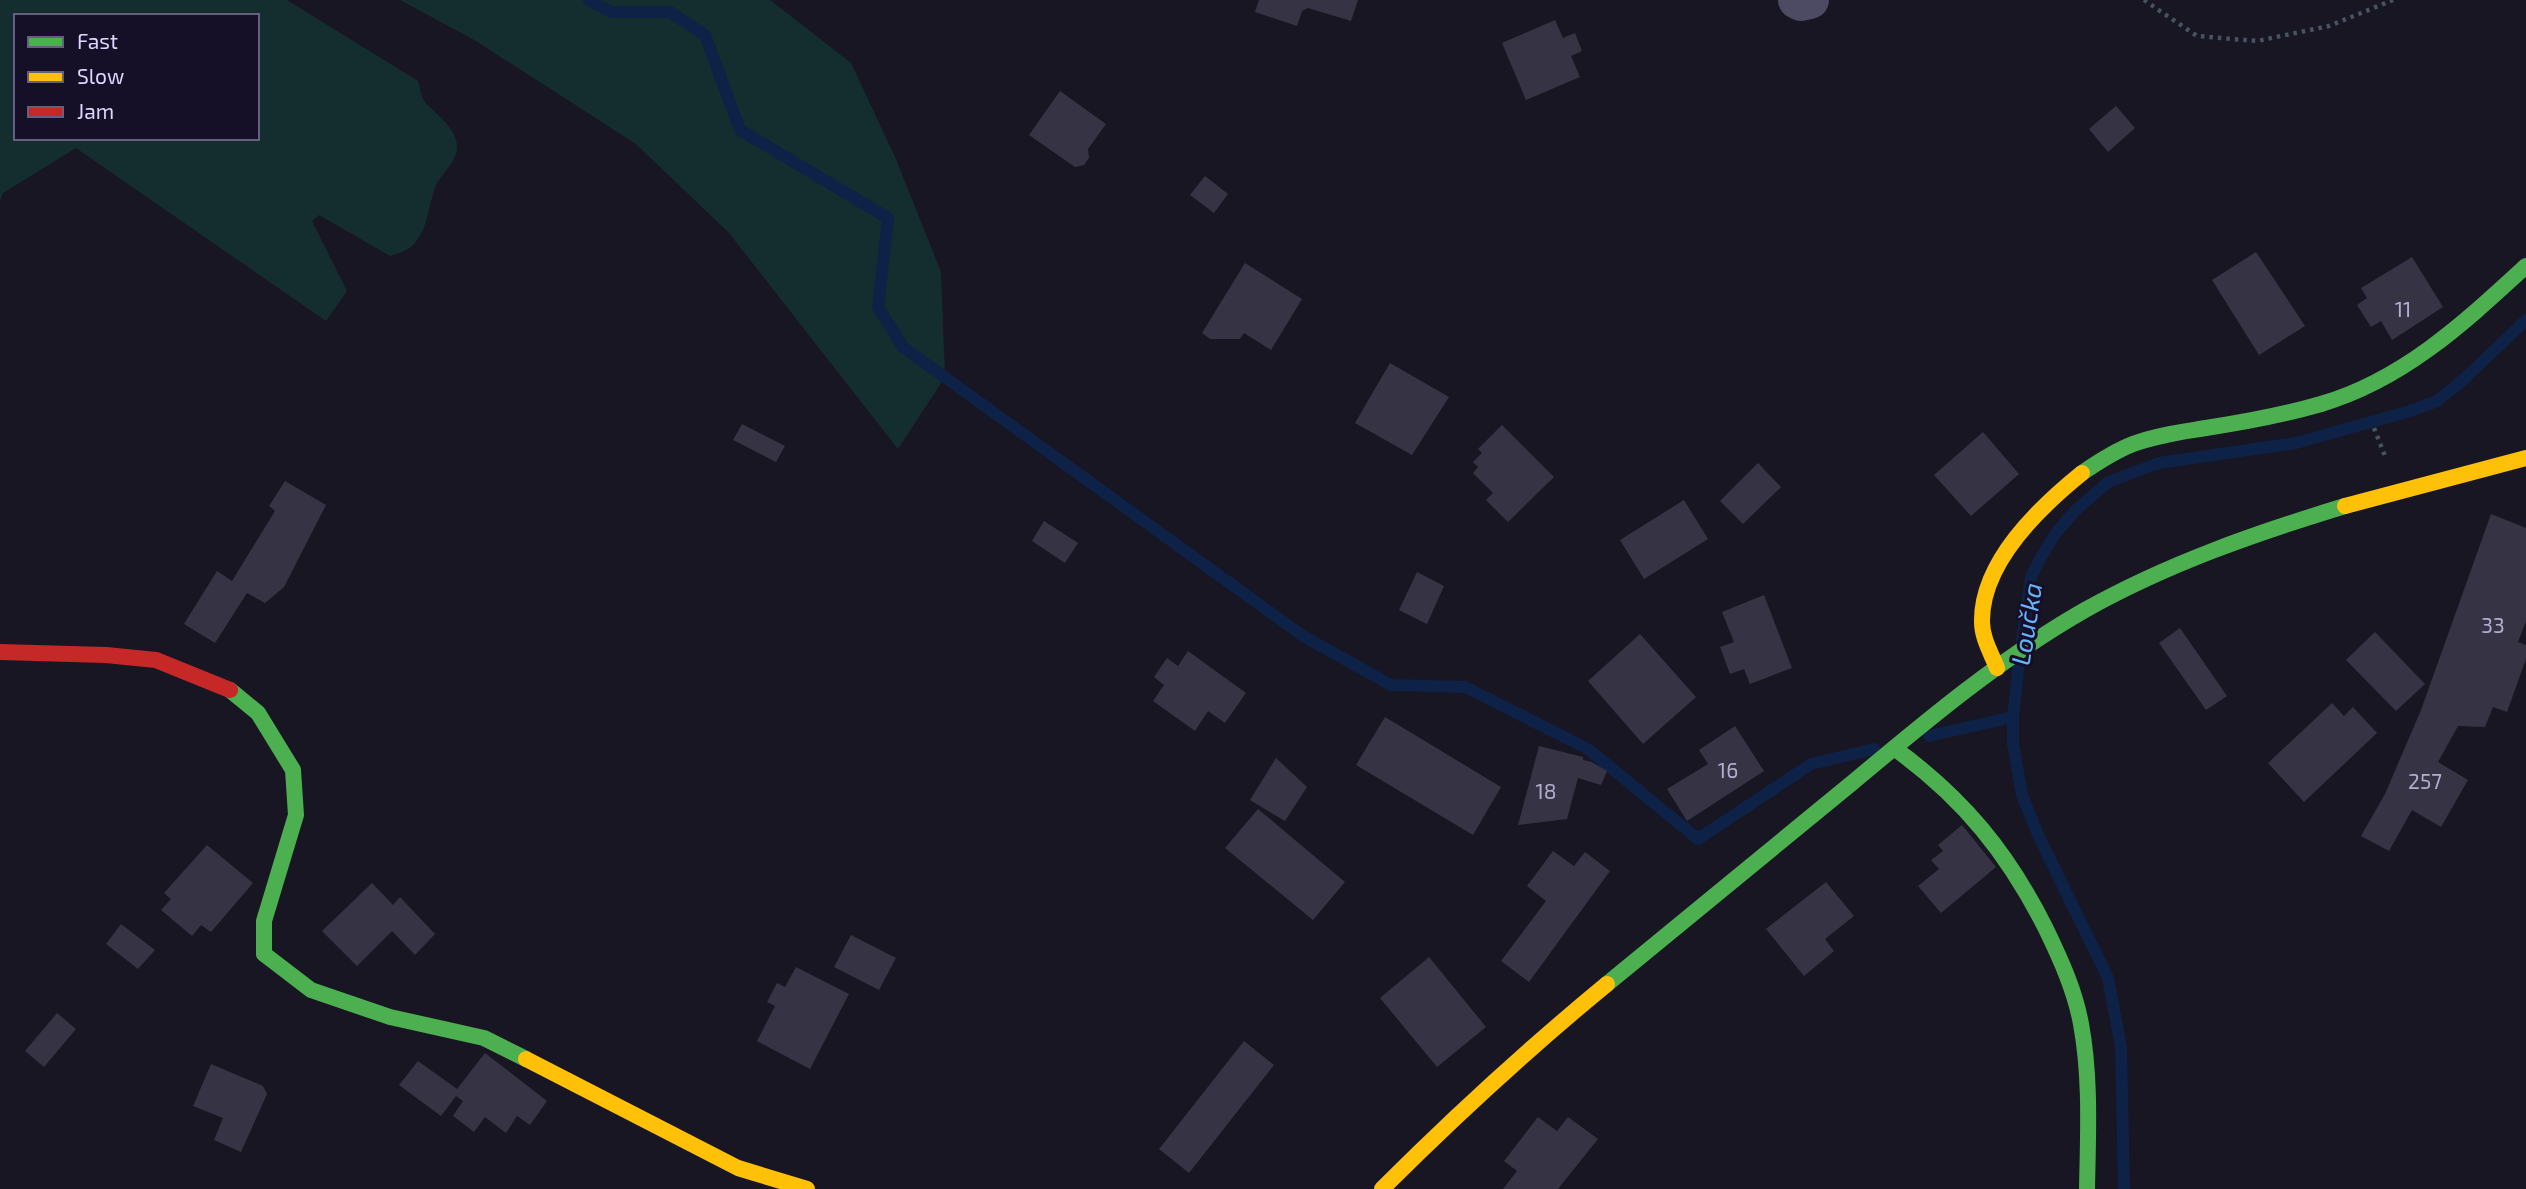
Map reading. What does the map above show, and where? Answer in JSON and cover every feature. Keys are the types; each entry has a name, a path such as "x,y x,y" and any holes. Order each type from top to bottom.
{"street":[{"path":"1797,0 1810,0"},
{"path":"1997,668 1985,639 1982,619 1986,593 1994,571 2030,521 2083,473 2107,455 2155,437 2285,415 2377,383 2432,347 2480,309 2526,266"},
{"path":"1382,1189 1455,1116 1532,1046 1894,748 1997,668 2085,610 2217,547 2309,516 2526,458"},
{"path":"0,652 106,654 156,660 228,689 258,713 293,770 296,815 264,921 264,954 311,990 390,1017 484,1038 738,1168 807,1189"},
{"path":"1894,748 1926,769 1944,785 1989,833 2036,908 2061,960 2077,1001 2085,1047 2087,1189"}],"path":[{"path":"2144,0 2197,36 2257,41 2329,26 2393,0"}],"green space":[{"path":"0,0 287,0 418,81 424,100 450,129 457,147 454,159 435,188 422,232 406,250 390,256 319,215 312,221 347,291 326,321 76,148 3,193 0,201"},
{"path":"400,0 770,0 851,63 895,157 941,272 945,377 898,449 729,233 636,144 476,41"}],"building":[{"path":"1259,0 1358,0 1351,21 1308,8 1302,11 1297,26 1255,12"},
{"path":"1555,20 1563,38 1575,33 1582,51 1571,56 1580,77 1526,100 1502,43"},
{"path":"1060,91 1106,124 1088,149 1089,158 1084,165 1075,167 1029,135"},
{"path":"2116,106 2135,128 2108,152 2089,129"},
{"path":"1205,176 1228,194 1214,213 1190,195"},
{"path":"2256,252 2305,326 2259,355 2212,280"},
{"path":"2412,257 2443,307 2392,340 2381,321 2371,327 2357,305 2367,298 2361,288"},
{"path":"1245,263 1302,299 1271,350 1244,333 1240,339 1210,339 1202,333"},
{"path":"1390,363 1449,397 1412,455 1355,423"},
{"path":"742,424 785,446 776,462 733,440"},
{"path":"1502,425 1554,477 1508,522 1486,500 1493,493 1473,473 1478,467 1473,462 1482,453 1478,449"},
{"path":"1983,432 2019,474 1971,516 1934,475"},
{"path":"1758,463 1781,487 1743,524 1720,501"},
{"path":"285,481 326,505 284,587 265,603 247,593 215,643 184,624 217,571 232,581 275,511 269,506"},
{"path":"1684,500 1708,539 1644,579 1620,540"},
{"path":"2491,514 2526,528 2526,621 2518,642 2526,645 2526,659 2507,712 2493,707 2485,727 2458,726 2438,762 2468,780 2441,827 2412,810 2389,851 2361,836 2385,794 2421,710"},
{"path":"1044,521 1078,543 1065,563 1032,541"},
{"path":"1417,572 1444,586 1427,624 1399,610"},
{"path":"1764,595 1792,668 1750,684 1744,669 1730,674 1720,647 1734,642 1722,612"},
{"path":"2180,628 2227,696 2206,710 2159,643"},
{"path":"2375,632 2425,684 2396,711 2346,660"},
{"path":"1640,634 1696,697 1643,744 1588,681"},
{"path":"1188,651 1246,693 1225,723 1208,711 1195,731 1153,701 1164,685 1154,677 1167,658 1178,666"},
{"path":"2332,703 2344,716 2353,707 2377,733 2304,802 2268,763"},
{"path":"1385,717 1501,787 1473,835 1356,765"},
{"path":"1735,726 1764,771 1687,821 1667,789 1708,764 1699,750"},
{"path":"1539,746 1583,757 1583,760 1607,771 1601,785 1578,778 1567,819 1518,825"},
{"path":"1276,758 1307,787 1285,821 1250,800"},
{"path":"1258,809 1345,882 1313,920 1225,848"},
{"path":"1962,825 1996,867 1941,913 1918,886 1939,869 1931,860 1943,851 1938,845"},
{"path":"207,845 253,883 211,932 201,925 192,936 161,910 171,899 164,893"},
{"path":"1553,851 1574,866 1585,852 1610,871 1529,982 1501,961 1546,901 1527,886"},
{"path":"1826,882 1854,916 1825,939 1834,951 1804,976 1766,929"},
{"path":"372,883 393,905 400,897 435,934 415,955 392,931 357,966 322,931"},
{"path":"121,924 155,950 138,969 106,944"},
{"path":"851,935 896,958 879,990 834,967"},
{"path":"1429,957 1486,1027 1437,1067 1380,998"},
{"path":"796,967 849,994 810,1069 757,1041 775,1006 767,1002 777,983 785,987"},
{"path":"57,1013 76,1029 44,1067 25,1051"},
{"path":"1244,1041 1274,1065 1189,1173 1159,1149"},
{"path":"485,1053 547,1101 530,1125 517,1116 506,1133 485,1117 474,1132 453,1116 463,1101 456,1096 441,1116 399,1085 418,1061 457,1089"},
{"path":"211,1064 263,1086 267,1094 241,1152 214,1140 223,1118 193,1106"},
{"path":"1538,1117 1557,1131 1568,1117 1598,1139 1558,1189 1503,1189 1517,1171 1504,1161"}],"waterway":[{"path":"589,0 611,12 670,12 705,35 740,130 888,218 878,307 903,347 1303,636 1391,685 1465,687 1588,749 1698,839 1811,764 1874,749"},
{"name":"Loučka","path":"2022,640 2031,577 2040,559 2055,534 2075,511 2108,482 2159,463 2296,443 2437,401 2526,320"},
{"name":"Loučka","path":"2019,662 2013,744 2022,795 2039,837 2108,978 2121,1047 2124,1189"},
{"path":"1929,736 2013,717"}],"traffic: fast":[{"path":"2082,473 2113,453 2142,441 2278,415 2351,394 2406,365 2431,347 2526,266"},
{"path":"1607,984 1936,714 1994,669 2054,629 2116,593 2180,564 2278,527 2345,506"},
{"path":"230,690 258,713 293,770 296,815 264,921 264,954 311,990 390,1017 484,1038 526,1059"},
{"path":"1894,748 1942,787 1982,829 2031,901 2062,964 2075,1000 2084,1044 2088,1106 2087,1189"}],"traffic: slow":[{"path":"2345,506 2526,458"},
{"path":"1997,668 1982,628 1984,600 1991,578 2002,557 2032,519 2082,473"},
{"path":"1382,1189 1492,1084 1607,984"},
{"path":"526,1059 738,1168 807,1189"}],"traffic: jam":[{"path":"0,652 106,655 156,660 230,690"}]}
